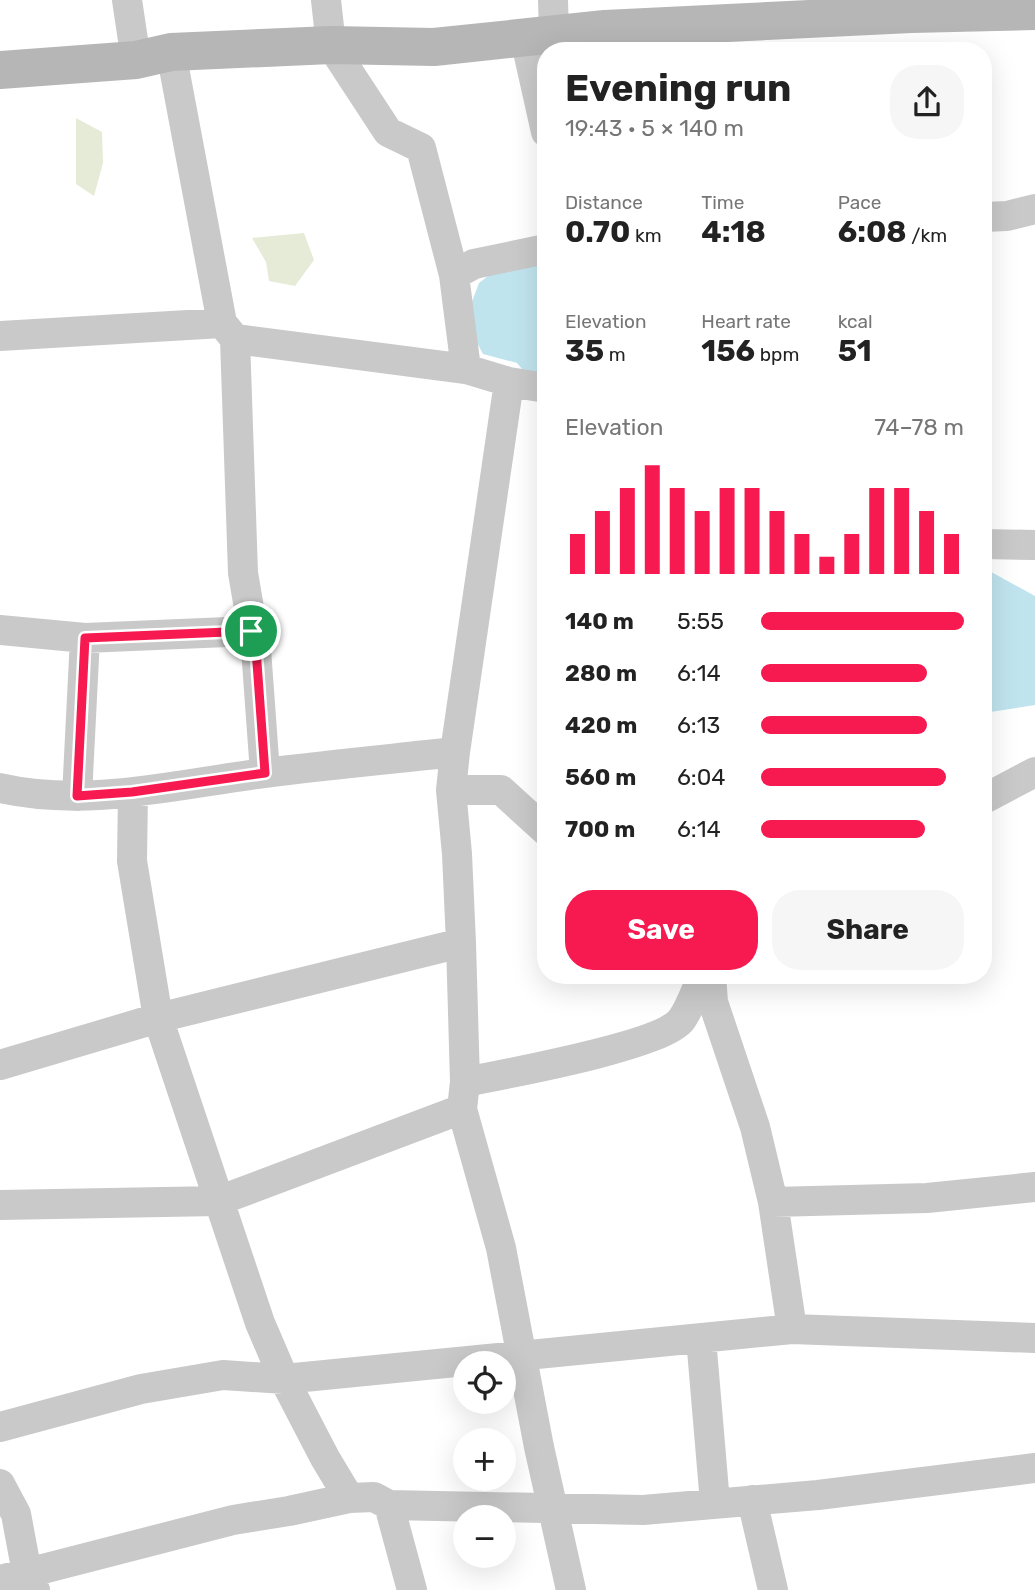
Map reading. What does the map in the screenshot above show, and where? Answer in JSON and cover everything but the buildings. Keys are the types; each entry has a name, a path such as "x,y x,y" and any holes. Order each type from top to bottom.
{"street":[{"path":"127,0 153,56 228,331 243,573 256,649 265,773"},
{"path":"327,0 331,45 388,132 421,148 454,275 466,369"},
{"path":"0,70 153,56 331,45 434,47 544,24 605,29 716,12 911,7 1035,11"},
{"path":"544,24 544,42"},
{"path":"992,217 1035,209"},
{"path":"454,275 474,264 537,252"},
{"path":"0,336 228,331 466,369 509,382 537,387"},
{"path":"509,382 454,752 451,790 461,943 463,1095 501,1248 539,1447 571,1590"},
{"path":"992,544 1035,545"},
{"path":"0,630 85,638 251,631"},
{"path":"77,796 85,638"},
{"path":"0,788 77,796 132,792 265,773 454,752"},
{"path":"992,795 1035,772"},
{"path":"451,790 501,790 537,823"},
{"path":"132,792 132,861 158,1018 260,1323 284,1378 348,1498"},
{"path":"0,1065 158,1018 461,943"},
{"path":"0,1205 218,1201 463,1095 654,1037 681,1021 699,984"},
{"path":"712,984 713,1002 755,1127 773,1202 792,1329"},
{"path":"773,1202 927,1198 1035,1187"},
{"path":"0,1427 141,1389 223,1376 284,1378 792,1329 1035,1338"},
{"path":"701,1338 715,1503"},
{"path":"0,1484 16,1514 21,1581 233,1520 348,1498 374,1497 389,1505 643,1510 818,1495 1035,1468"},
{"path":"752,1500 773,1590"},
{"path":"389,1505 412,1590"}],"green space":[{"path":"76,118 102,132 103,163 94,196 76,184"},
{"path":"304,233 314,260 295,286 269,281 266,262 252,238"}],"water":[{"path":"537,259 537,381 526,374 517,363 483,354 465,320 479,283 506,262"},
{"path":"992,572 1035,596 1035,705 992,712"}],"route":[{"path":"251,631 256,649 265,773 132,792 77,796 85,638 251,631"}]}
